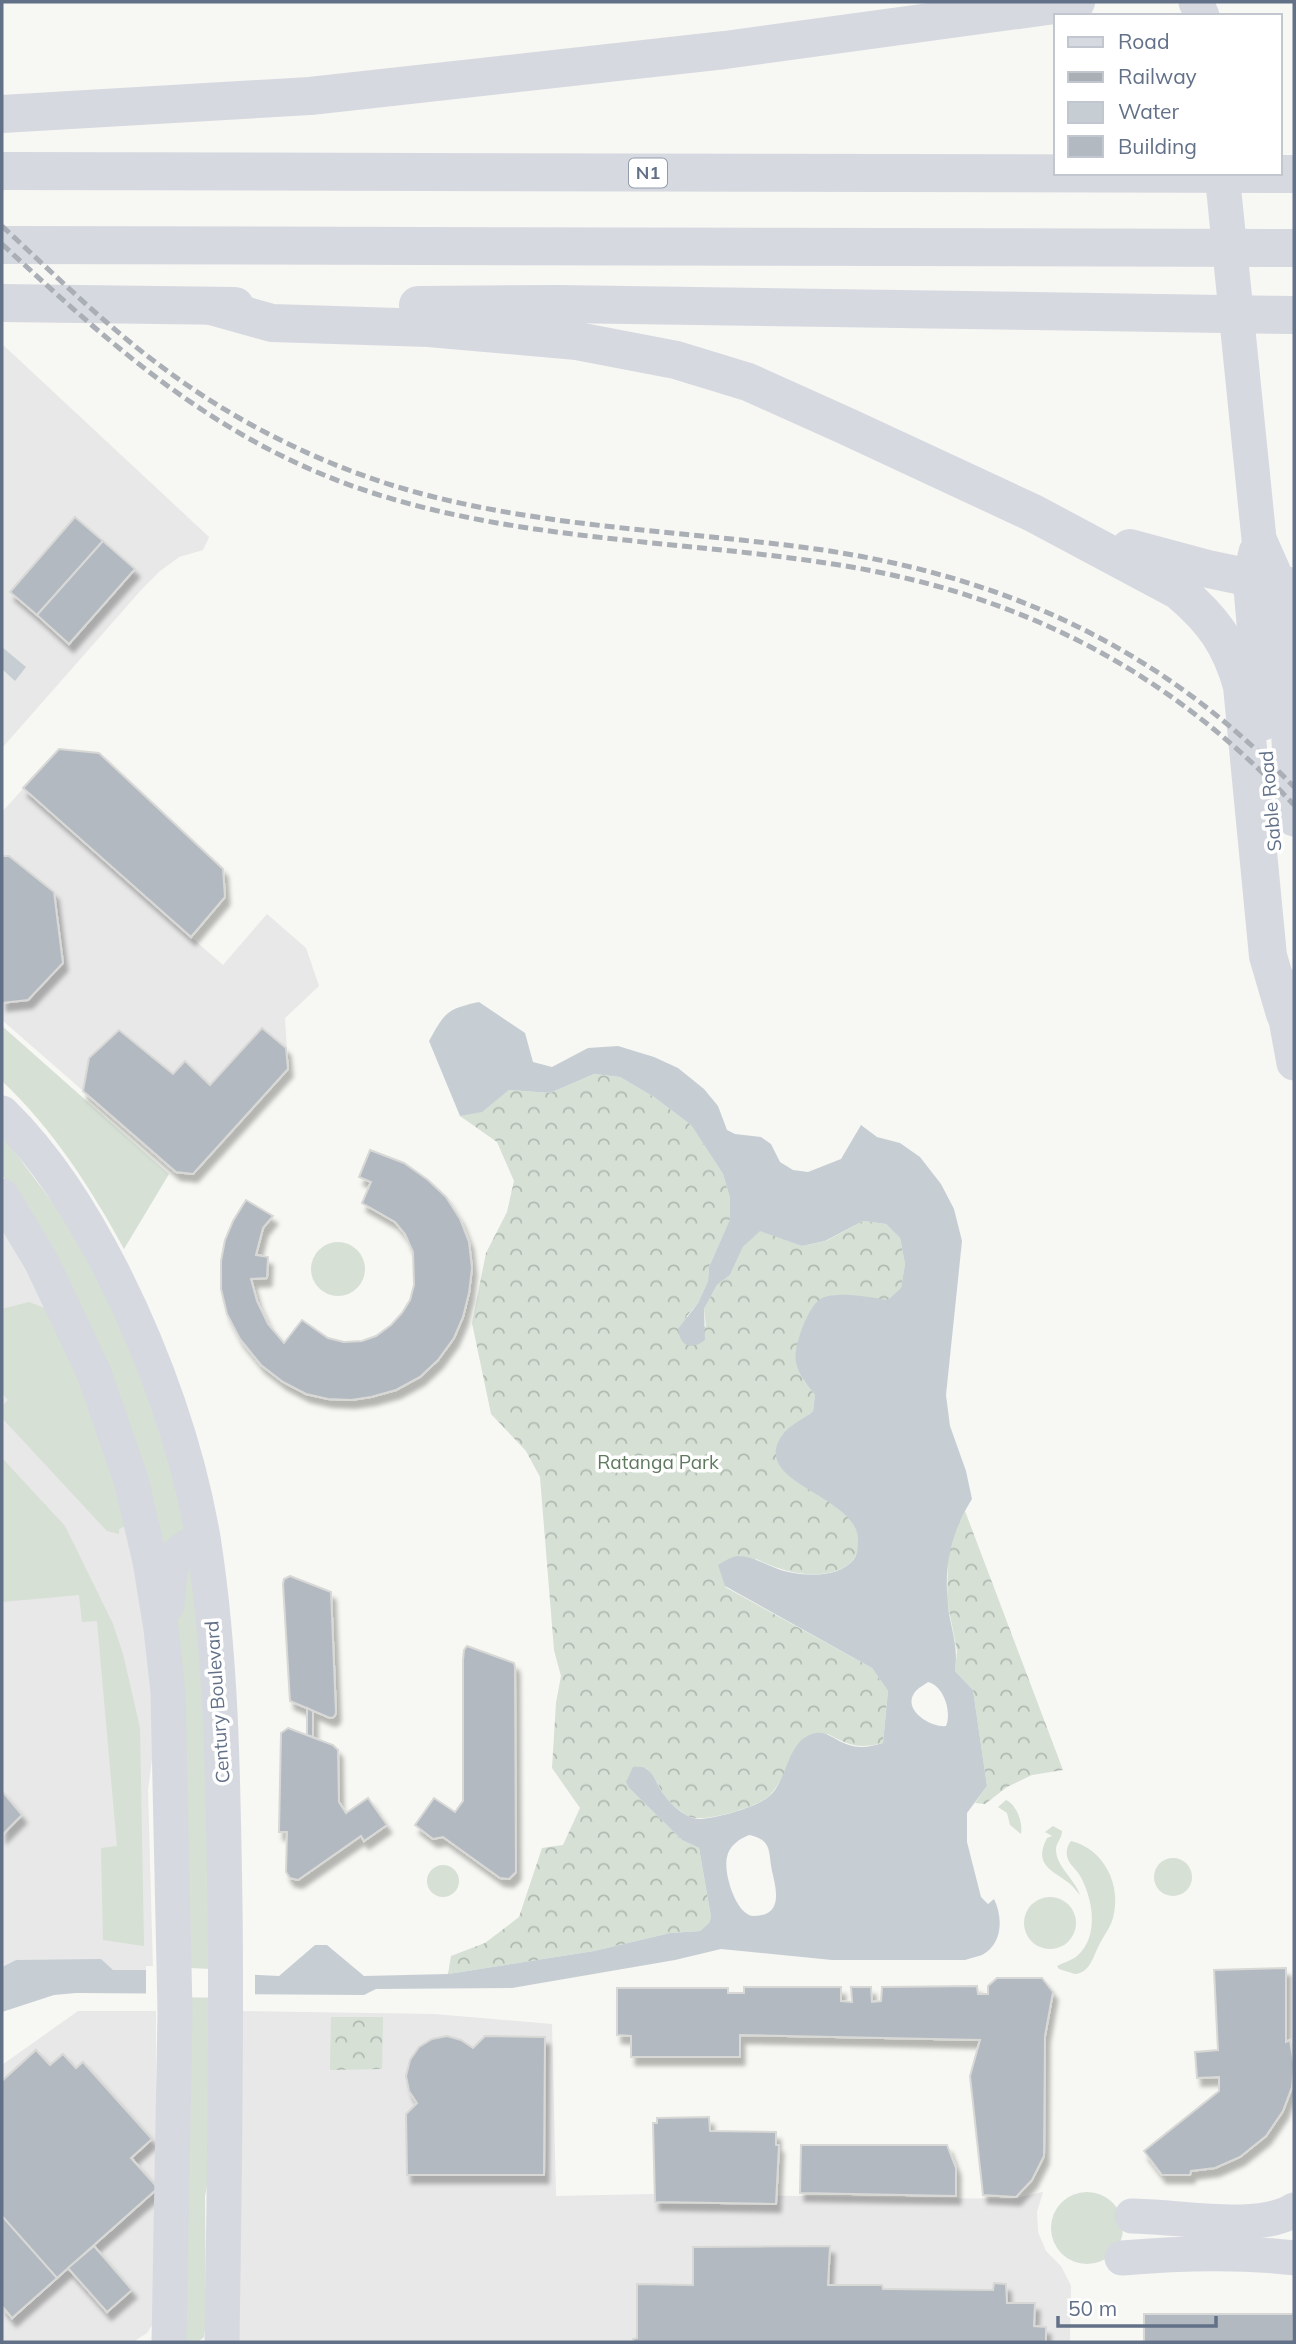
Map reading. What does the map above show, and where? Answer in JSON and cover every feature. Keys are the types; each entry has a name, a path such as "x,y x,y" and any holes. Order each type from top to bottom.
{"highway":[{"path":"2,114 310,96 725,50 1076,2"},
{"name":"N1","path":"2,171 1054,173"},
{"path":"2,245 1294,248"},
{"path":"2,303 211,306 559,304 1294,315"},
{"path":"211,306 272,323 429,328 578,341 676,360 748,382 981,488 1179,592 1200,609 1218,630 1236,664 1273,800 1268,956 1285,1014"},
{"path":"1033,513 1126,547 1275,583"}],"main road":[{"name":"Sable Road","path":"1222,175 1259,538 1275,583 1291,764 1273,800"},
{"name":"Sable Road","path":"1256,734 1275,583"},
{"path":"1285,1014 1294,1063"},
{"name":"Century Boulevard","path":"2,1113 22,1132 57,1178 91,1230 127,1301 149,1352 172,1418 203,1540 219,1697 223,1787 226,2011 222,2342"},
{"path":"2,1196 41,1261 70,1319 94,1373 114,1429 131,1480 150,1561 168,1692"},
{"path":"169,2342 175,2012 168,1692 170,1654 167,1611 172,1563 183,1547 203,1540"},
{"path":"1132,2216 1222,2222 1272,2219 1283,2217 1294,2210"},
{"path":"1122,2258 1187,2253 1252,2253 1294,2258"}],"shaded area":[{"path":"2,344 209,537 203,550 179,557 141,590 2,748"},
{"path":"59,749 99,753 223,869 225,897 191,937 223,965 267,914 306,948 319,986 285,1018 288,1069 193,1174 176,1172 2,1020 2,812"},
{"path":"2,1217 122,1482 158,1713 148,1790 153,1970 113,1970 16,1960 2,1967"},
{"path":"78,2011 156,2011 156,2319 147,2333 133,2342 2,2342 2,2065"},
{"path":"237,2011 434,2014 552,2024 556,2196 654,2194 1012,2199 1043,2192 1037,2212 1038,2232 1046,2251 1061,2266 1071,2286 1070,2342 235,2342"}],"green space":[{"path":"2,1026 169,1174 124,1249 98,1204 54,1139 38,1118 2,1081"},
{"name":"Ratanga Park","path":"594,1074 620,1077 654,1097 691,1125 723,1174 730,1198 730,1219 709,1267 708,1281 698,1303 686,1317 706,1327 704,1309 717,1285 730,1275 743,1247 760,1230 802,1246 826,1241 863,1221 886,1224 900,1238 905,1264 901,1289 888,1300 834,1295 803,1380 815,1395 813,1411 782,1435 814,1490 838,1507 853,1524 859,1544 856,1555 842,1568 818,1574 786,1570 756,1559 725,1587 872,1668 888,1691 883,1743 855,1745 828,1734 795,1749 778,1785 769,1796 754,1805 705,1818 688,1816 677,1808 646,1768 629,1788 682,1840 699,1848 711,1917 709,1923 700,1931 670,1933 594,1951 448,1974 451,1956 485,1943 519,1917 542,1848 563,1845 580,1808 552,1768 556,1703 561,1676 554,1650 540,1477 526,1451 491,1414 472,1323 486,1253 507,1212 514,1181 497,1142 460,1116 482,1111 509,1090 550,1093"},
{"path":"2,1135 82,1242 135,1357 180,1493 205,1624 214,2153 205,2196 206,2322 204,2337 198,2342 186,2342 174,1628 10,1186 2,1175"},
{"path":"343,1242 353,1246 361,1254 365,1269 361,1284 353,1292 333,1296 323,1292 315,1284 311,1264 315,1254 323,1246"},
{"path":"29,1302 47,1309 85,1377 127,1525 119,1529 119,1534 107,1531 2,1418 2,1406 8,1400 2,1393 2,1309"},
{"path":"2,1458 65,1526 113,1624 123,1654 140,1728 144,1946 103,1940 101,1848 117,1846 97,1621 82,1622 79,1595 2,1602"},
{"path":"965,1511 1063,1770 1032,1775 1007,1787 985,1804 975,1803 987,1786 973,1690 955,1671 957,1651 947,1600 948,1560 953,1534"},
{"path":"1006,1800 1018,1815 1021,1834 1010,1825 1007,1813 998,1807"},
{"path":"1053,1826 1062,1831 1056,1848 1059,1861 1080,1895 1043,1861 1043,1847 1047,1838 1052,1836 1045,1832"},
{"path":"1071,1841 1083,1845 1101,1860 1108,1870 1115,1893 1110,1925 1090,1964 1084,1971 1075,1974 1057,1966 1075,1958 1084,1948 1089,1938 1092,1916 1084,1883 1068,1859 1067,1849"},
{"path":"1173,1858 1186,1864 1192,1877 1186,1890 1173,1896 1160,1890 1154,1877 1160,1864"},
{"path":"443,1865 454,1870 459,1881 454,1892 443,1897 432,1892 427,1881 432,1870"},
{"path":"1050,1897 1069,1904 1076,1923 1069,1942 1050,1949 1031,1942 1024,1923 1031,1904"},
{"path":"331,2017 383,2017 382,2069 330,2070"},
{"path":"1080,2192 1094,2192 1113,2202 1123,2221 1123,2235 1113,2254 1094,2264 1080,2264 1061,2254 1051,2235 1051,2221 1061,2202"}],"water":[{"path":"2,647 26,667 15,681 2,669"},
{"path":"479,1002 525,1033 533,1062 552,1067 588,1048 618,1046 678,1068 704,1089 718,1106 727,1130 735,1134 761,1137 771,1144 780,1162 793,1170 808,1172 841,1159 861,1125 877,1137 900,1143 920,1157 941,1184 954,1209 962,1241 946,1395 950,1426 966,1471 972,1499 953,1540 947,1597 955,1648 955,1671 973,1690 987,1786 967,1813 967,1842 981,1897 988,1904 994,1899 997,1906 1000,1922 994,1944 982,1955 965,1960 832,1960 721,1949 675,1960 512,1988 376,1989 364,1995 76,1993 54,1995 2,2012 2,1967 16,1960 101,1959 113,1970 279,1976 315,1945 327,1945 364,1976 448,1974 594,1951 670,1933 700,1931 709,1923 711,1917 699,1848 682,1840 629,1788 626,1782 633,1767 649,1770 674,1806 684,1814 700,1819 735,1812 767,1798 779,1783 797,1745 812,1734 826,1734 855,1747 883,1743 888,1691 872,1668 725,1586 718,1565 732,1557 742,1556 786,1571 818,1574 839,1570 854,1559 858,1539 853,1524 840,1511 790,1477 779,1465 776,1451 786,1430 813,1411 815,1395 799,1372 796,1362 803,1327 812,1309 822,1298 836,1295 888,1300 901,1288 905,1264 900,1238 886,1224 863,1221 825,1241 802,1246 760,1231 743,1247 730,1275 717,1285 704,1309 705,1340 695,1345 687,1345 681,1339 678,1329 698,1303 708,1281 709,1267 730,1219 730,1198 723,1174 691,1125 654,1097 620,1077 594,1074 550,1093 509,1090 482,1112 460,1116 429,1041 448,1013","holes":["928,1682 934,1684 945,1700 948,1714 946,1726 926,1721 912,1705 915,1692","749,1835 762,1840 768,1848 776,1900 774,1906 764,1915 754,1916 742,1909 732,1892 727,1873 728,1853 732,1846"]}],"pier":[{"path":"146,1966 255,1971 255,1998 146,1997"}],"building":[{"path":"75,517 103,541 37,615 10,592"},
{"path":"103,541 135,569 69,644 37,615"},
{"path":"59,749 99,753 223,869 225,897 191,937 23,788"},
{"path":"2,856 9,856 54,892 63,963 28,1000 2,1003"},
{"path":"262,1028 286,1048 288,1069 193,1174 176,1172 83,1091 89,1058 119,1030 173,1074 185,1061 210,1085"},
{"path":"370,1150 404,1163 446,1197 460,1219 469,1242 472,1268 469,1293 454,1338 438,1360 420,1377 396,1390 371,1397 328,1399 306,1394 283,1382 261,1365 240,1339 227,1314 221,1289 221,1261 225,1240 246,1200 273,1216 263,1228 256,1255 268,1257 267,1278 251,1279 257,1301 268,1324 284,1343 302,1320 328,1338 344,1342 362,1341 376,1336 391,1325 410,1300 414,1285 413,1252 405,1234 395,1222 362,1203 371,1182 359,1177"},
{"path":"290,1576 331,1592 334,1717 330,1718 290,1701 283,1584 284,1579"},
{"path":"467,1646 514,1663 515,1667 516,1872 509,1879 500,1878 443,1837 433,1839 415,1825 434,1798 455,1812 463,1801 463,1660"},
{"path":"307,1708 313,1711 313,1737 307,1735"},
{"path":"288,1728 333,1745 338,1750 339,1802 346,1813 368,1798 387,1825 364,1841 361,1836 298,1880 290,1878 286,1872 287,1832 279,1832 281,1733"},
{"path":"2,1791 22,1815 2,1835"},
{"path":"1286,1968 1286,2042 1290,2040 1294,2064 1292,2087 1283,2111 1266,2136 1240,2157 1215,2168 1191,2171 1190,2175 1162,2175 1144,2151 1219,2091 1219,2077 1197,2078 1195,2052 1218,2050 1214,1970"},
{"path":"997,1978 1042,1978 1053,1992 1045,2036 1044,2156 1032,2180 1016,2197 983,2195 970,2076 980,2040 740,2035 740,2057 631,2057 631,2036 617,2035 617,1988 728,1988 728,1993 744,1993 744,1987 841,1987 841,2001 852,2002 851,1987 871,1987 872,2002 881,2001 882,1987 977,1986 978,1994 988,1994 988,1986"},
{"path":"447,2036 461,2040 473,2048 485,2036 545,2037 544,2175 407,2175 406,2114 417,2103 409,2091 406,2076 410,2060 419,2047 432,2039"},
{"path":"36,2050 50,2065 63,2054 76,2068 83,2062 152,2139 131,2158 158,2188 12,2318 2,2306 2,2081"},
{"path":"36,2050 63,2080 83,2062 152,2139 131,2158 158,2188 111,2230 85,2200 66,2216 2,2143 2,2134 16,2122 2,2106 2,2081"},
{"path":"36,2050 50,2065 63,2054 76,2068 83,2062 152,2139 131,2158 158,2188 12,2318 2,2306 2,2081"},
{"path":"709,2117 710,2131 776,2132 776,2145 779,2145 776,2204 655,2202 653,2123 657,2123 657,2118"},
{"path":"801,2145 947,2145 956,2168 956,2196 800,2193"},
{"path":"2,2216 57,2278 12,2318 2,2306"},
{"path":"94,2246 132,2290 107,2312 68,2268"},
{"path":"830,2246 828,2285 882,2285 883,2289 993,2290 994,2283 1006,2284 1007,2303 1035,2303 1034,2326 1046,2327 1046,2342 633,2342 633,2339 637,2338 637,2284 693,2285 693,2247"},
{"path":"1144,2314 1293,2314 1293,2342 1144,2342"}],"railway":[{"path":"2,226 102,318 166,370 217,405 298,449 385,483 487,509 591,524 801,547 873,559 941,575 1007,596 1070,623 1130,655 1187,693 1242,737 1294,787"},
{"path":"2,244 87,321 173,390 219,421 318,473 373,493 486,521 602,538 833,564 900,577 965,594 1026,617 1085,644 1141,676 1195,714 1246,757 1294,805"}]}
